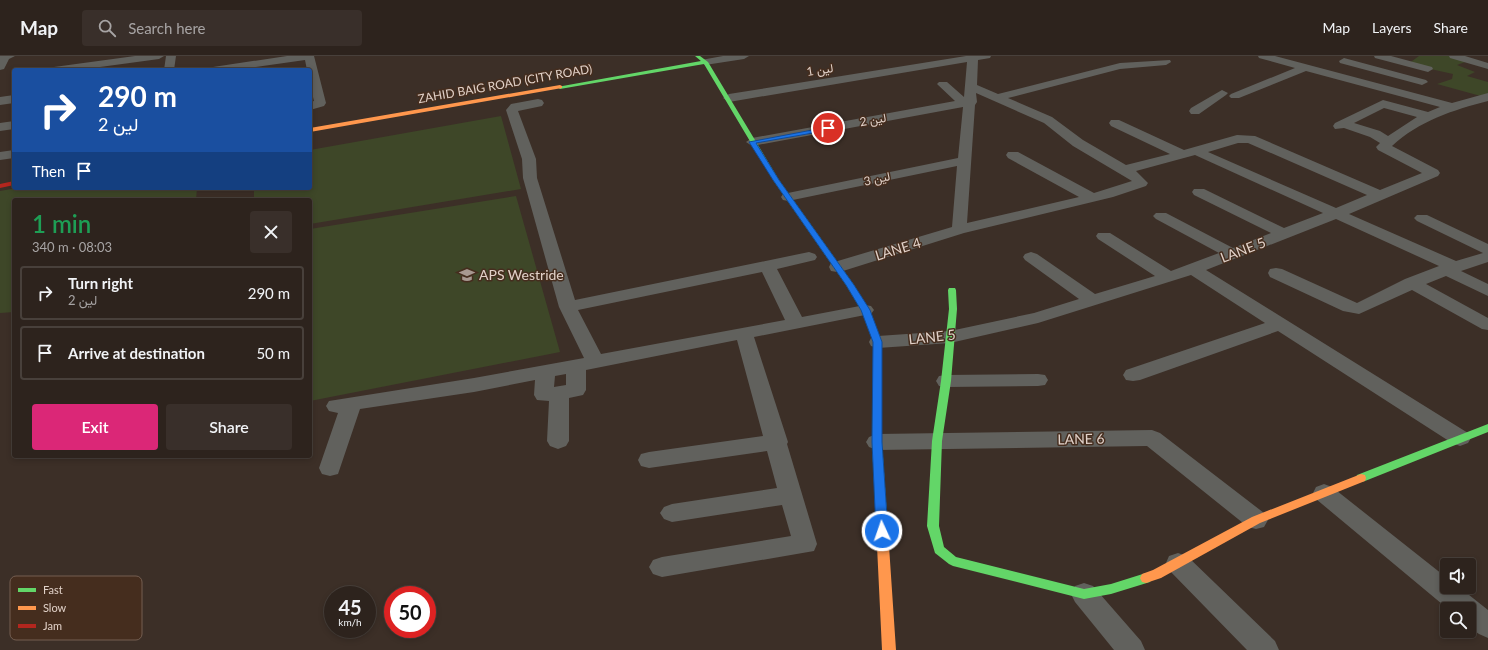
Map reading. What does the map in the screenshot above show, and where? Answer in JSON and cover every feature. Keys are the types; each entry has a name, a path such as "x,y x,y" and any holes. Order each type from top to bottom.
{"main road":[{"path":"662,69 684,56"},
{"path":"701,59 729,98 752,142 865,310 878,342 877,442 889,650"},
{"name":"ZAHID BAIG ROAD (CITY ROAD)","path":"312,130 662,69 701,59"},
{"path":"662,69 691,75"},
{"path":"705,79 719,83"},
{"path":"0,186 12,183"},
{"path":"952,290 953,309 946,381 937,441 933,526 938,550 953,561 1084,594 1111,589 1157,574 1256,520 1488,428"}],"street":[{"path":"2,74 5,58 10,56"},
{"path":"70,68 159,56"},
{"path":"169,68 171,56"},
{"path":"228,68 309,56 310,68"},
{"path":"701,59 744,56"},
{"path":"906,56 920,67"},
{"path":"1263,56 1452,107"},
{"path":"1379,56 1428,69"},
{"path":"1401,62 1411,56"},
{"path":"1454,56 1488,66"},
{"path":"959,230 966,160 968,103 980,57"},
{"name":"لین 1","path":"729,98 980,57"},
{"path":"1319,72 1348,60 1422,82"},
{"path":"999,97 1120,66 1166,62"},
{"path":"1235,96 1304,68"},
{"path":"312,80 320,103 312,105"},
{"path":"943,84 968,103"},
{"path":"972,86 1048,120 1065,132 1078,144 1124,170 1237,139 1250,139 1379,196"},
{"path":"1195,110 1222,93"},
{"path":"1427,116 1383,104 1341,125 1375,134 1388,142 1406,128 1427,116 1488,97"},
{"path":"0,101 12,99"},
{"path":"538,103 514,107 512,110 529,159 530,178 586,363 576,390 544,394 544,371"},
{"name":"لین 2","path":"752,142 968,103"},
{"path":"1114,123 1336,214 1449,268 1488,291"},
{"path":"0,127 12,124"},
{"name":"LANE 5","path":"878,342 950,337 1038,318 1193,269 1336,214 1433,173 1385,149 1383,147 1388,142"},
{"path":"0,156 12,154"},
{"path":"1013,155 1092,198"},
{"name":"لین 3","path":"788,197 966,160"},
{"name":"LANE 4","path":"837,267 959,230 1092,198 1141,184 1135,176 1124,170"},
{"path":"1199,192 1284,234"},
{"path":"1161,216 1233,254"},
{"path":"1422,218 1488,250"},
{"path":"1104,236 1169,277"},
{"path":"568,307 809,256"},
{"path":"1031,257 1093,301"},
{"path":"1276,273 1349,308 1359,309 1411,283 1449,268 1488,257"},
{"path":"767,266 796,323"},
{"path":"1193,269 1460,438"},
{"path":"1411,283 1488,325"},
{"path":"330,468 344,405 474,385 865,310"},
{"path":"1133,375 1280,324"},
{"path":"662,567 805,544 777,442 744,333"},
{"path":"946,381 1038,380"},
{"path":"558,441 560,392"},
{"name":"LANE 6","path":"877,442 1152,438 1256,520"},
{"path":"649,460 777,442"},
{"path":"1324,492 1458,602"},
{"path":"672,513 791,495"},
{"path":"1178,563 1265,650"},
{"path":"1084,594 1131,650"},
{"path":"1476,616 1488,626"}],"green space":[{"path":"1419,56 1452,56 1468,61 1457,65 1475,72 1467,76 1488,82 1488,98 1437,84 1452,79 1453,74 1408,64"},
{"path":"501,116 521,189 312,224 312,198 254,198 254,190 312,190 312,150"},
{"path":"12,189 197,190 196,198 12,198 12,312 0,313 0,191"},
{"path":"516,196 560,352 312,401 312,229"}],"traffic: fast":[{"path":"697,56 705,62 776,180 850,285 865,310 878,342 877,442 883,546"},
{"path":"560,87 705,62"},
{"path":"952,290 953,309 946,381 937,441 933,526 939,550 953,561 1084,594 1111,589 1146,578"},
{"path":"1361,478 1488,428"}],"traffic: slow":[{"path":"312,130 560,87"},
{"path":"1146,578 1157,574 1256,520 1361,478"},
{"path":"883,546 889,650"}],"traffic: jam":[{"path":"0,186 12,183"}],"place":[{"name":"APS Westride","path":"467,275"}],"route":[{"path":"828,128 752,142 776,180 850,285 865,310 878,342 877,442 882,531"}]}
